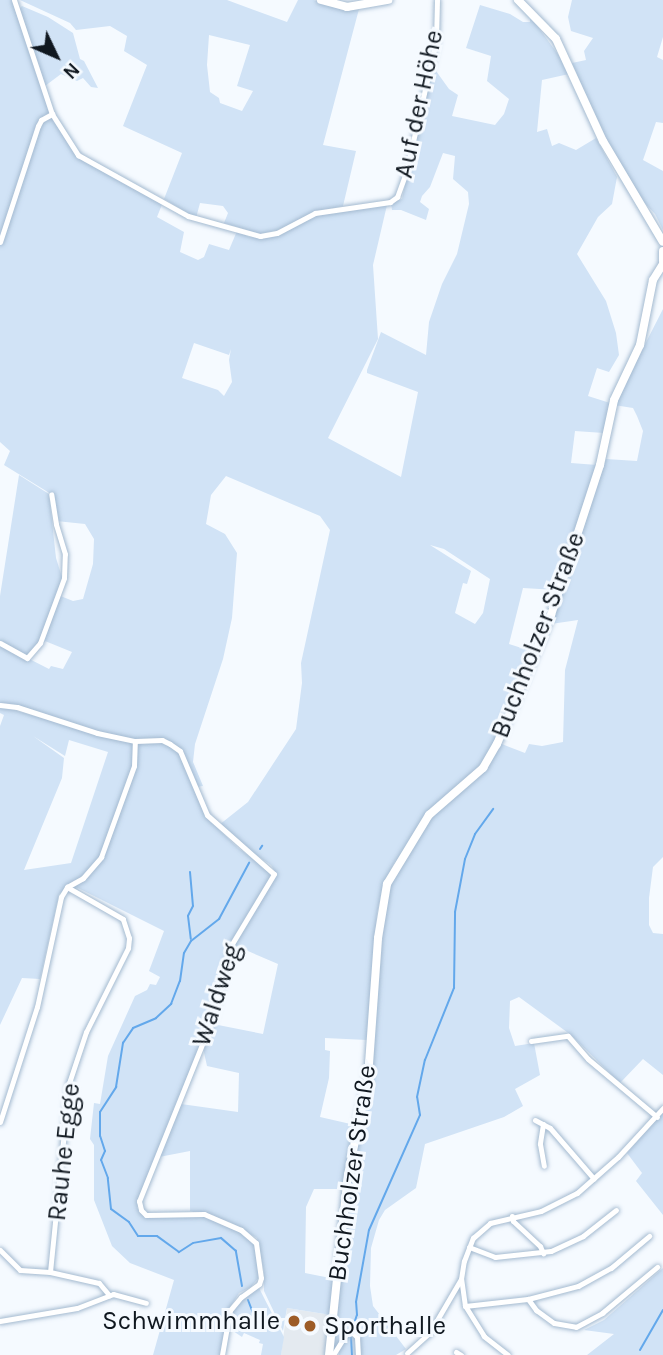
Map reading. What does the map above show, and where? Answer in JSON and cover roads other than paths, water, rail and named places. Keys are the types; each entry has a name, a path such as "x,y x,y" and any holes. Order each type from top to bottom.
{"street":[{"name":"Auf der Höhe","path":"15,0 52,114 78,155 188,216 250,235 277,233 315,213 390,202 399,193 438,33 437,0"},
{"path":"321,0 347,6 388,0"},
{"path":"518,0 555,39 603,141 663,242"},
{"path":"0,242 41,120 52,114"},
{"path":"663,251 663,263"},
{"name":"Buchholzer Straße","path":"331,1355 348,1175 368,1078 378,938 387,884 429,815 483,768 502,734 548,624 600,465 614,400 640,345 653,280 663,263"},
{"path":"0,643 27,658 40,643 64,578 65,554 55,524 51,494"},
{"name":"Waldweg","path":"0,705 17,707 97,733 135,741 162,740 180,751 207,816 237,845 274,874 232,944 211,1022 139,1205 143,1212 150,1216 191,1212 210,1216 246,1233 256,1243 261,1278 259,1284 241,1297 230,1310 222,1355"},
{"path":"0,1122 37,1007 58,909 67,887 83,878 101,857 134,766 135,741"},
{"name":"Rauhe Egge","path":"50,1272 60,1202 64,1108 69,1083 86,1032 128,948 129,938 123,919 67,887"},
{"path":"531,1041 568,1036 588,1059 657,1117"},
{"path":"407,1353 430,1332 461,1279 469,1247 479,1231 490,1223 560,1203 594,1180 663,1108"},
{"path":"535,1119 555,1133 594,1180"},
{"path":"543,1124 541,1138 544,1166"},
{"path":"541,1138 555,1133"},
{"path":"469,1247 495,1257 543,1253 583,1236 616,1210"},
{"path":"512,1216 513,1221 540,1246 543,1253"},
{"path":"465,1306 555,1294 596,1277 649,1236"},
{"path":"0,1250 9,1262 20,1270 50,1272 99,1283 109,1295"},
{"path":"528,1299 536,1310 554,1323 576,1327 602,1312 657,1267"},
{"path":"461,1279 465,1306 484,1336 508,1355"},
{"path":"0,1321 77,1308 109,1295 118,1294 146,1303"},
{"path":"331,1355 346,1334 353,1333 357,1337 358,1355"}],"waterway":[{"path":"352,1330 357,1315 356,1302 369,1230 420,1115 417,1097 425,1060 454,988 455,912 465,859 475,834 493,809"},
{"path":"242,1286 236,1251 221,1238 193,1243 179,1252 157,1236 138,1236 129,1222 111,1209 108,1178 101,1160 105,1151 100,1136 100,1112 116,1087 123,1043 133,1028 156,1018 171,1004 180,981 184,953 191,941 219,919 249,863"},
{"path":"190,872 193,906 188,916 191,939"},
{"path":"248,1300 257,1324"},
{"path":"640,1350 663,1310"},
{"path":"351,1336 352,1355"}],"place":[{"name":"Schwimmhalle","path":"294,1321"},
{"name":"Sporthalle","path":"310,1326"}]}
